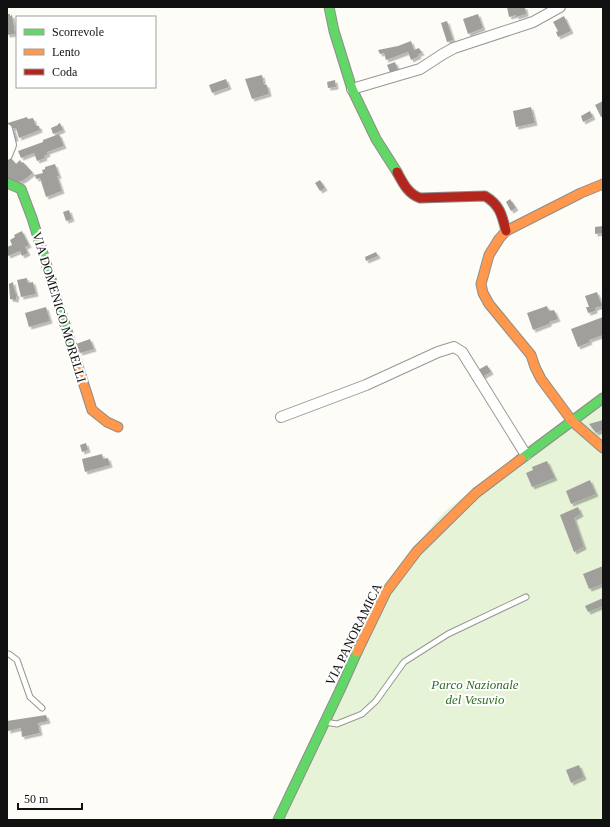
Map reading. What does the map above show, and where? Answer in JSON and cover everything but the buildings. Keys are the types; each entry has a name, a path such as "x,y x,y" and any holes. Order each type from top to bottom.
{"street":[{"path":"329,7 334,32 352,89 376,139 408,190 414,196 420,198 486,196 494,201 500,209 506,231"},
{"path":"352,89 420,69 454,48 533,22 560,7"},
{"path":"7,129 11,145 7,155"},
{"name":"VIA DOMENICO MORELLI","path":"7,183 21,188 32,218 92,410 107,422 118,426"},
{"path":"603,184 581,193 506,231 489,255 482,284 483,293 489,304 531,355 535,367 542,379 572,421 603,448"},
{"path":"281,417 366,385 438,352 454,347 462,352 526,455"},
{"name":"VIA PANORAMICA","path":"278,820 386,592 417,551 476,493 603,398"}],"lane":[{"path":"324,722 337,724 362,714 376,702 404,662 448,634 526,597"},
{"path":"7,654 17,660 30,697 42,708"}],"green space":[{"name":"Parco Nazionale del Vesuvio","path":"603,390 603,820 274,820 395,571 444,512"}],"traffic: fast":[{"path":"329,7 334,31 352,89 376,139 397,172"},
{"path":"7,183 21,189 32,218 72,347"},
{"path":"521,459 603,398"},
{"path":"278,820 357,652"}],"traffic: slow":[{"path":"603,184 581,193 506,231 489,255 481,284 483,293 489,304 531,355 541,379 572,421 603,448"},
{"path":"72,347 92,410 107,422 118,427"},
{"path":"357,652 386,592 417,551 476,493 521,459"}],"traffic: jam":[{"path":"397,172 409,191 420,198 485,196 490,199 500,211 506,231"}]}
